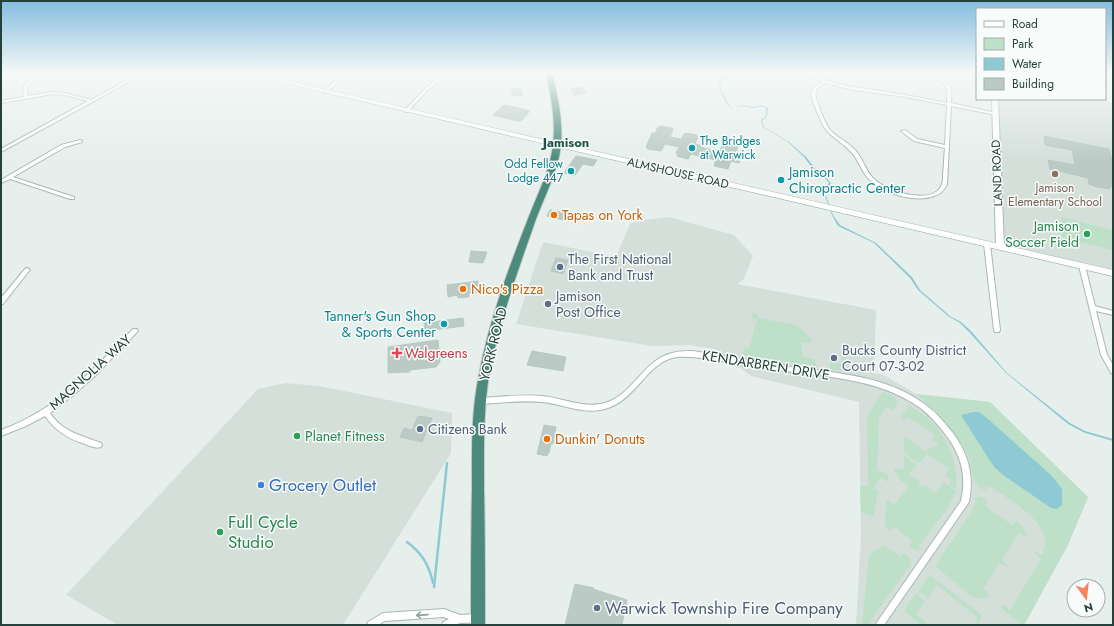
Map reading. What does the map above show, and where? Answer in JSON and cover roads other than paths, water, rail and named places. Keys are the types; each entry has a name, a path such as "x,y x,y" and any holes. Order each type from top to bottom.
{"highway":[{"name":"YORK ROAD","path":"478,621 478,458 484,376 496,325 534,216 551,174 557,145 557,110 555,102"}],"main road":[{"name":"ALMSHOUSE ROAD","path":"369,102 1113,273"}],"street":[{"path":"1,151 90,102"},
{"path":"406,111 414,102"},
{"path":"817,102 825,126 856,154 870,178 883,188 896,193 912,196 926,196 938,193 944,188 950,104"},
{"path":"940,102 996,114"},
{"name":"LAND ROAD","path":"995,102 1000,247"},
{"path":"903,131 916,140 947,147"},
{"path":"1,182 63,146 80,141"},
{"path":"9,177 72,198"},
{"path":"987,244 997,330"},
{"path":"1082,266 1104,355 1113,371"},
{"path":"1,302 27,270"},
{"path":"1093,308 1113,313"},
{"name":"MAGNOLIA WAY","path":"1,433 46,413 74,390 135,331"},
{"name":"KENDARBREN DRIVE","path":"481,401 543,399 586,407 604,407 617,402 629,393 656,363 673,355 693,354 861,380 896,391 920,404 939,422 955,443 965,461 968,489 965,502 879,625"},
{"path":"46,413 60,430 69,436 98,445"},
{"path":"371,625 383,617 444,613 460,619 478,621"},
{"path":"446,625 460,619"}],"water":[{"path":"726,102 728,102 732,108 729,107"},
{"path":"743,105 753,107 762,105 768,108 767,116 762,121 764,127 789,142 806,157 819,173 825,177 831,183 825,193 833,215 840,225 876,243 912,277 920,290 950,316 961,322 971,331 1007,373 1070,423 1085,431 1113,439 1113,441 1085,433 1068,424 1006,373 960,323 948,316 918,290 910,278 874,243 838,226 832,215 824,193 824,189 829,183 824,177 817,174 804,157 788,142 763,127 761,120 766,116 766,108 762,106 753,108 743,106 734,108"},
{"path":"979,412 988,419 1052,476 1062,489 1062,505 1057,509 1051,508 1003,475 994,467 961,415"}],"waterway":[{"path":"434,587 447,463"},
{"path":"407,542 421,555 433,583"}],"place":[{"name":"The Bridges at Warwick","path":"692,148"},
{"name":"Odd Fellow Lodge 447","path":"571,171"},
{"name":"Jamison Elementary School","path":"1055,174"},
{"name":"Jamison Chiropractic Center","path":"781,180"},
{"name":"Tapas on York","path":"554,215"},
{"name":"Jamison Soccer Field","path":"1087,234"},
{"name":"The First National Bank and Trust","path":"560,267"},
{"name":"Nico's Pizza","path":"463,289"},
{"name":"Jamison Post Office","path":"548,304"},
{"name":"Tanner's Gun Shop & Sports Center","path":"444,324"},
{"name":"Walgreens","path":"397,353"},
{"name":"Bucks County District Court 07-3-02","path":"834,358"},
{"name":"Citizens Bank","path":"420,429"},
{"name":"Planet Fitness","path":"297,436"},
{"name":"Dunkin' Donuts","path":"547,439"},
{"name":"Grocery Outlet","path":"261,485"},
{"name":"Full Cycle Studio","path":"220,532"},
{"name":"Warwick Township Fire Company","path":"597,608"}],"district":[{"name":"Jamison","path":"566,142"}]}
